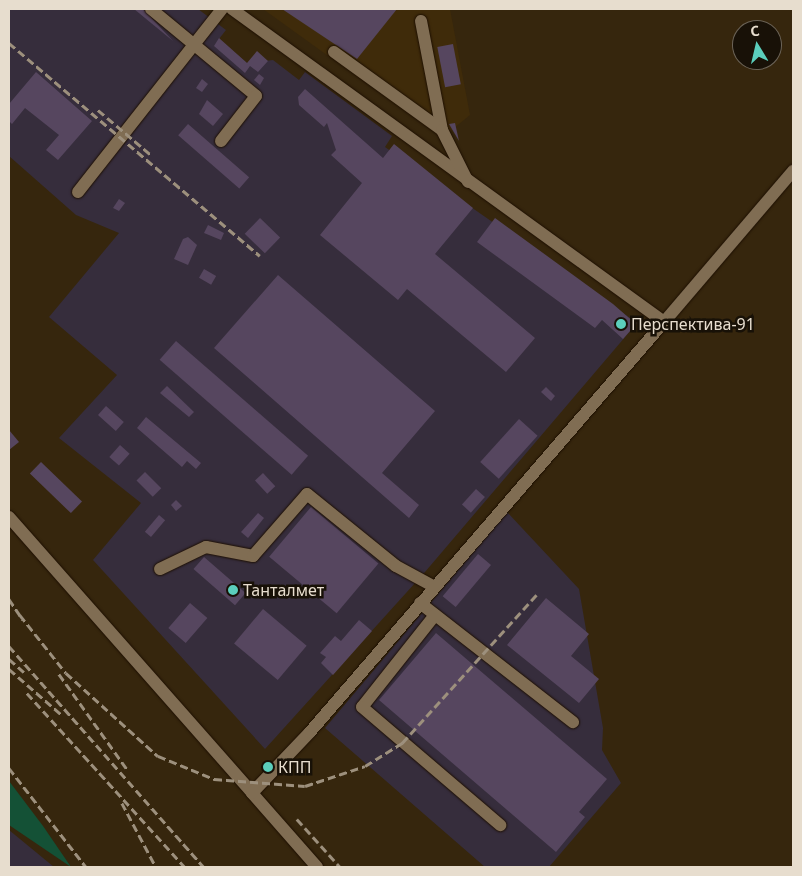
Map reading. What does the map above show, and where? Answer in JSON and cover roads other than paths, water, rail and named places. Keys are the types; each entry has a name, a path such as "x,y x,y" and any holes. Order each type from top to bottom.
{"street":[{"path":"151,9 195,48 256,96 221,141"},
{"path":"78,192 195,48 222,9"},
{"path":"232,9 469,184 664,322"},
{"path":"421,21 442,130 469,184"},
{"path":"334,52 442,130"},
{"path":"252,793 420,603 793,171"},
{"path":"160,569 206,547 253,556 307,494 396,566 433,586"},
{"path":"9,517 317,867"},
{"path":"420,603 572,722"},
{"path":"435,614 362,707 500,825"}],"railway":[{"path":"9,43 260,256"},
{"path":"98,110 151,155"},
{"path":"20,615 66,673 158,756 214,779 305,786 365,766 402,743 538,593"},
{"path":"9,599 23,620"},
{"path":"9,646 204,867"},
{"path":"9,659 24,672"},
{"path":"9,669 62,715"},
{"path":"59,674 127,769"},
{"path":"27,693 185,867"},
{"path":"9,768 86,867"},
{"path":"122,803 156,867"},
{"path":"297,819 340,867"}],"place":[{"name":"Перспектива-91","path":"621,324"},
{"name":"Танталмет","path":"233,590"},
{"name":"КПП","path":"268,767"}]}
